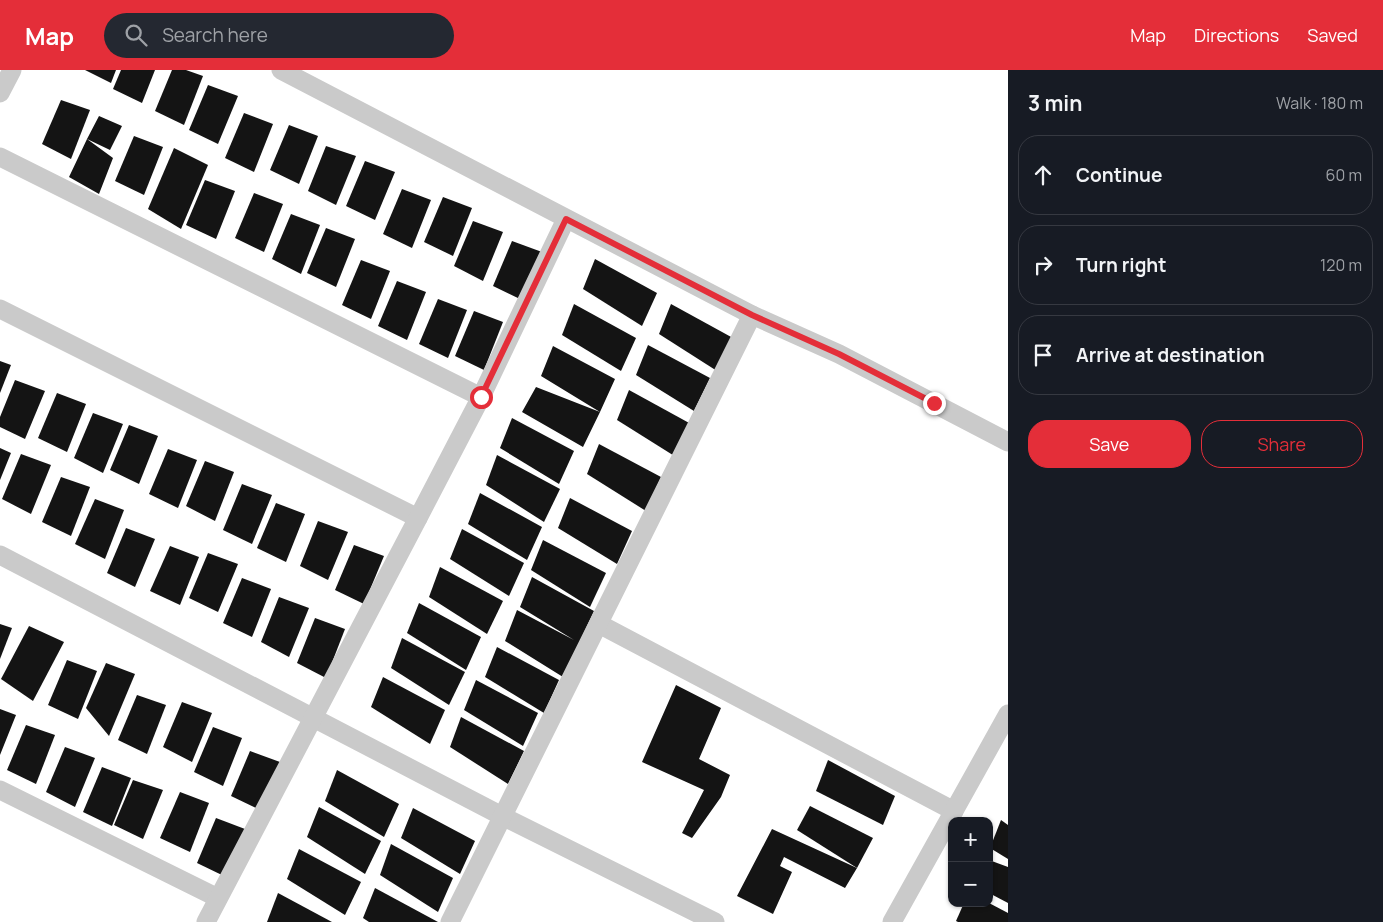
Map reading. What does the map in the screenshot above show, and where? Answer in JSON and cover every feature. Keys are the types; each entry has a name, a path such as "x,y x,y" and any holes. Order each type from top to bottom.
{"street":[{"path":"0,93 12,70"},
{"path":"281,70 752,315 839,354 1008,442"},
{"path":"0,157 481,397"},
{"path":"206,922 481,397 566,219"},
{"path":"0,309 418,518"},
{"path":"450,922 752,315"},
{"path":"0,555 502,816 715,922"},
{"path":"599,624 954,812"},
{"path":"892,922 1008,714"},
{"path":"0,790 218,898"}],"building":[{"path":"85,70 116,70 111,83"},
{"path":"121,70 155,70 142,103 113,89"},
{"path":"172,70 186,70 203,76 184,125 155,111"},
{"path":"208,85 238,96 218,144 189,130"},
{"path":"61,100 90,110 71,159 42,144"},
{"path":"244,113 273,124 254,172 225,158"},
{"path":"99,116 122,126 110,150 87,139"},
{"path":"289,125 318,136 299,184 270,170"},
{"path":"134,136 163,147 144,195 115,181"},
{"path":"87,139 113,158 99,194 69,177"},
{"path":"326,146 356,156 336,205 308,191"},
{"path":"174,148 208,165 181,229 148,209"},
{"path":"365,161 395,172 375,220 346,206"},
{"path":"205,180 235,191 216,239 186,225"},
{"path":"402,189 431,200 412,248 383,234"},
{"path":"254,193 283,204 264,252 235,238"},
{"path":"443,197 472,208 453,256 424,242"},
{"path":"291,214 320,225 301,274 272,259"},
{"path":"473,221 503,232 483,281 454,266"},
{"path":"326,228 355,239 336,287 307,273"},
{"path":"512,241 542,252 522,300 493,286"},
{"path":"595,259 657,293 642,326 583,289"},
{"path":"361,260 390,271 371,319 342,305"},
{"path":"397,281 426,292 407,340 378,326"},
{"path":"438,299 467,310 448,358 419,344"},
{"path":"574,304 636,338 621,371 562,335"},
{"path":"671,304 733,338 717,371 659,334"},
{"path":"474,311 503,322 484,370 455,356"},
{"path":"648,345 710,378 694,411 636,375"},
{"path":"553,346 615,379 600,412 541,376"},
{"path":"0,361 11,365 0,393"},
{"path":"15,380 45,391 25,439 0,427 0,417"},
{"path":"536,387 600,412 583,447 522,412"},
{"path":"629,390 691,424 676,457 617,420"},
{"path":"57,393 86,404 67,452 38,438"},
{"path":"93,413 123,424 103,473 74,458"},
{"path":"512,418 574,451 559,484 500,448"},
{"path":"129,425 158,436 139,484 110,470"},
{"path":"599,444 661,477 646,511 587,474"},
{"path":"0,448 11,453 0,480"},
{"path":"168,449 197,460 178,508 149,494"},
{"path":"21,454 51,465 31,514 2,499"},
{"path":"497,455 560,489 544,522 486,485"},
{"path":"205,461 234,472 215,521 186,506"},
{"path":"61,477 90,487 71,536 42,522"},
{"path":"242,484 272,495 252,544 223,530"},
{"path":"480,493 542,527 527,560 468,524"},
{"path":"570,498 632,531 617,564 558,528"},
{"path":"95,499 124,510 105,559 75,544"},
{"path":"276,503 305,514 286,562 257,548"},
{"path":"318,521 348,532 328,580 300,566"},
{"path":"126,528 155,539 135,587 107,573"},
{"path":"462,529 524,563 509,596 450,559"},
{"path":"543,540 606,573 590,607 531,570"},
{"path":"354,545 384,556 364,604 335,590"},
{"path":"170,546 199,557 180,605 150,591"},
{"path":"208,553 238,564 218,612 189,598"},
{"path":"440,567 503,601 487,634 429,597"},
{"path":"532,577 594,611 563,677 505,641 517,610 574,640 520,607"},
{"path":"242,578 271,589 252,637 223,623"},
{"path":"279,597 309,608 289,657 261,642"},
{"path":"419,603 481,637 466,670 407,633"},
{"path":"315,618 345,629 326,678 297,663"},
{"path":"0,624 12,628 0,659"},
{"path":"29,626 64,642 33,701 1,679"},
{"path":"402,638 465,672 449,705 391,668"},
{"path":"497,647 559,680 544,713 485,677"},
{"path":"67,660 97,671 78,719 48,705"},
{"path":"106,663 135,674 109,736 86,708"},
{"path":"383,677 445,710 430,744 371,707"},
{"path":"476,680 538,713 523,746 464,710"},
{"path":"676,685 721,708 699,759 730,775 721,797 692,838 682,833 704,790 642,762"},
{"path":"137,695 166,705 147,754 118,740"},
{"path":"182,702 212,713 192,762 163,747"},
{"path":"0,709 16,715 0,755"},
{"path":"461,717 524,751 508,784 450,747"},
{"path":"26,725 55,735 36,784 7,770"},
{"path":"213,727 242,738 223,786 194,772"},
{"path":"65,747 95,758 75,807 46,792"},
{"path":"250,751 280,762 260,810 231,796"},
{"path":"828,760 895,796 883,825 816,791"},
{"path":"102,767 131,778 112,826 83,812"},
{"path":"337,770 399,804 384,837 325,801"},
{"path":"133,780 163,790 143,839 114,825"},
{"path":"180,792 209,803 190,852 160,838"},
{"path":"810,806 873,838 857,868 797,830"},
{"path":"319,807 381,841 365,874 307,837"},
{"path":"413,808 475,841 460,874 401,838"},
{"path":"216,818 245,829 226,877 197,863"},
{"path":"1001,820 1008,825 1008,859 993,850 993,840"},
{"path":"772,829 857,868 845,888 784,857 780,866 792,872 773,914 737,896"},
{"path":"391,844 453,878 438,912 380,875"},
{"path":"299,849 361,882 345,915 287,879"},
{"path":"993,861 1008,867 1008,903 993,895"},
{"path":"375,888 438,922 369,922 363,918"},
{"path":"278,893 332,922 267,922"},
{"path":"993,905 1008,913 1008,922 956,921 962,907 993,907"}],"route":[{"path":"481,397 566,219 752,315 839,354 934,403"}]}
